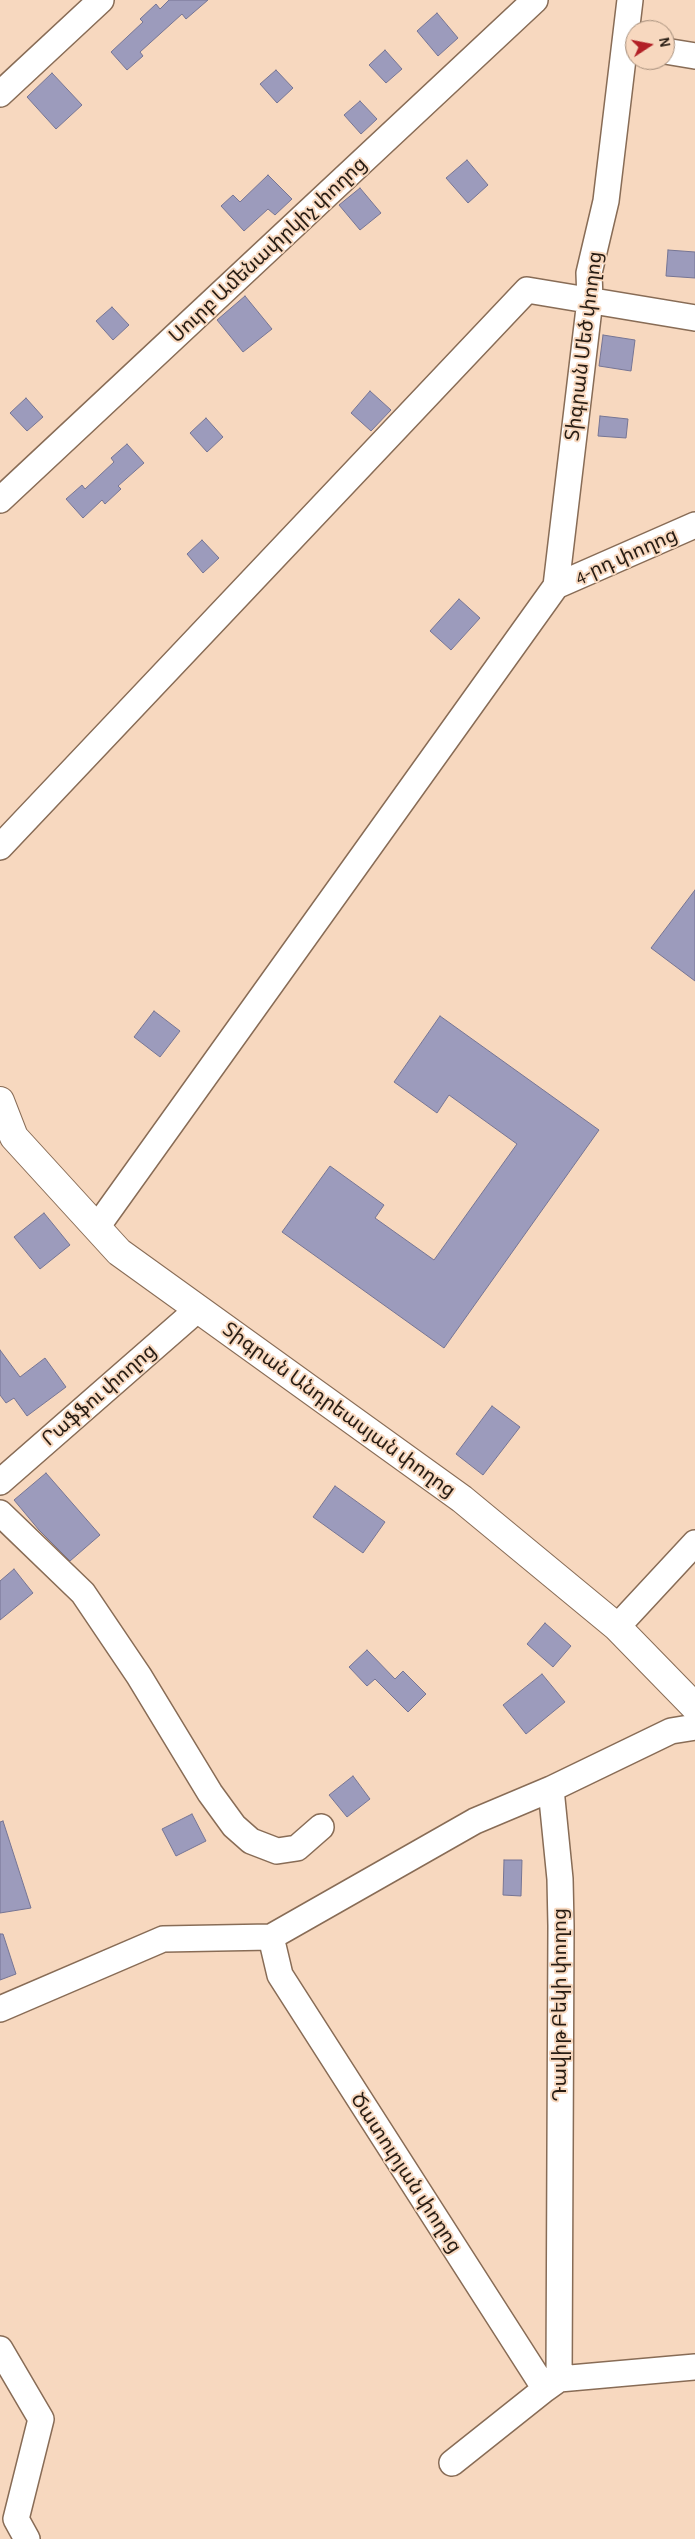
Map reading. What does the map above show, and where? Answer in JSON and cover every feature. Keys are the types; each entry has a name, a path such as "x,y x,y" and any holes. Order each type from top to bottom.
{"main road":[{"name":"Տիգրան Անդրեասյան փողոց","path":"0,1101 14,1137 119,1252 462,1499 617,1627 695,1707"}],"street":[{"path":"0,94 101,0"},
{"name":"Սուրբ Ամենափրկիչ փողոց","path":"0,500 535,0"},
{"name":"Տիգրան Մեծ փողոց","path":"630,0 630,20"},
{"path":"675,53 695,56"},
{"name":"Տիգրան Մեծ փողոց","path":"556,586 590,300 589,273 606,201 626,70"},
{"path":"0,847 527,290 695,318"},
{"name":"4-րդ փողոց","path":"556,586 695,525"},
{"path":"96,1228 556,586"},
{"name":"Րաֆֆու փողոց","path":"0,1482 198,1309"},
{"path":"0,1512 83,1593 139,1676 210,1793 234,1826 251,1841 277,1850 297,1848 321,1827"},
{"path":"617,1627 695,1543"},
{"path":"0,2009 163,1939 271,1937 474,1821 551,1789 671,1731 695,1727"},
{"name":"Դավիթ Բեկի փողոց","path":"551,1789 560,1879 561,1926 552,2384"},
{"name":"Ծատուրյան փողոց","path":"271,1937 280,1975 552,2384"},
{"path":"0,2349 41,2419 16,2519 27,2539"},
{"path":"452,2463 552,2384 695,2367"}],"building":[{"path":"169,0 208,0 186,19 182,14 140,52 143,56 127,70 111,52 143,22 140,19 156,4 160,9"},
{"path":"437,13 458,38 438,56 417,31"},
{"path":"385,50 402,69 386,83 369,65"},
{"path":"276,70 293,88 277,103 260,84"},
{"path":"52,73 82,105 56,129 27,97"},
{"path":"360,101 377,119 361,134 344,115"},
{"path":"467,160 488,185 468,203 446,178"},
{"path":"268,175 292,199 275,215 268,209 244,231 221,206 233,195 240,202"},
{"path":"360,188 381,213 360,230 339,205"},
{"path":"668,250 695,252 695,278 666,276"},
{"path":"245,296 272,329 243,352 217,320"},
{"path":"112,307 129,325 113,340 96,321"},
{"path":"603,335 635,340 631,371 599,366"},
{"path":"370,391 391,410 371,431 351,413"},
{"path":"26,398 43,417 27,431 10,413"},
{"path":"600,416 628,419 626,438 598,436"},
{"path":"206,418 223,437 207,452 190,433"},
{"path":"127,444 144,463 118,486 121,489 105,504 102,500 83,518 66,499 82,485 85,489 114,462 111,458"},
{"path":"202,540 219,558 203,573 187,554"},
{"path":"459,599 480,618 451,650 430,631"},
{"path":"695,890 695,981 651,948"},
{"path":"154,1011 180,1031 160,1057 134,1037"},
{"path":"440,1016 599,1130 444,1348 282,1232 330,1166 384,1205 375,1218 434,1260 517,1144 449,1095 437,1113 394,1082"},
{"path":"44,1213 70,1245 40,1269 14,1237"},
{"path":"0,1350 20,1377 45,1358 66,1387 27,1416 14,1398 6,1403 0,1395"},
{"path":"492,1406 520,1427 483,1475 456,1454"},
{"path":"46,1473 100,1535 70,1561 39,1530 14,1500"},
{"path":"335,1486 385,1522 363,1553 313,1517"},
{"path":"14,1569 33,1593 0,1620 0,1581"},
{"path":"545,1623 571,1646 553,1667 527,1644"},
{"path":"367,1650 395,1679 403,1671 426,1694 408,1712 375,1679 367,1686 349,1667"},
{"path":"542,1674 565,1702 526,1734 503,1705"},
{"path":"353,1776 370,1799 347,1817 329,1795"},
{"path":"192,1814 206,1841 176,1856 162,1829"},
{"path":"3,1821 31,1908 0,1913 0,1822"},
{"path":"504,1860 522,1860 521,1896 503,1895"},
{"path":"0,1934 3,1934 16,1974 0,1980"}]}
